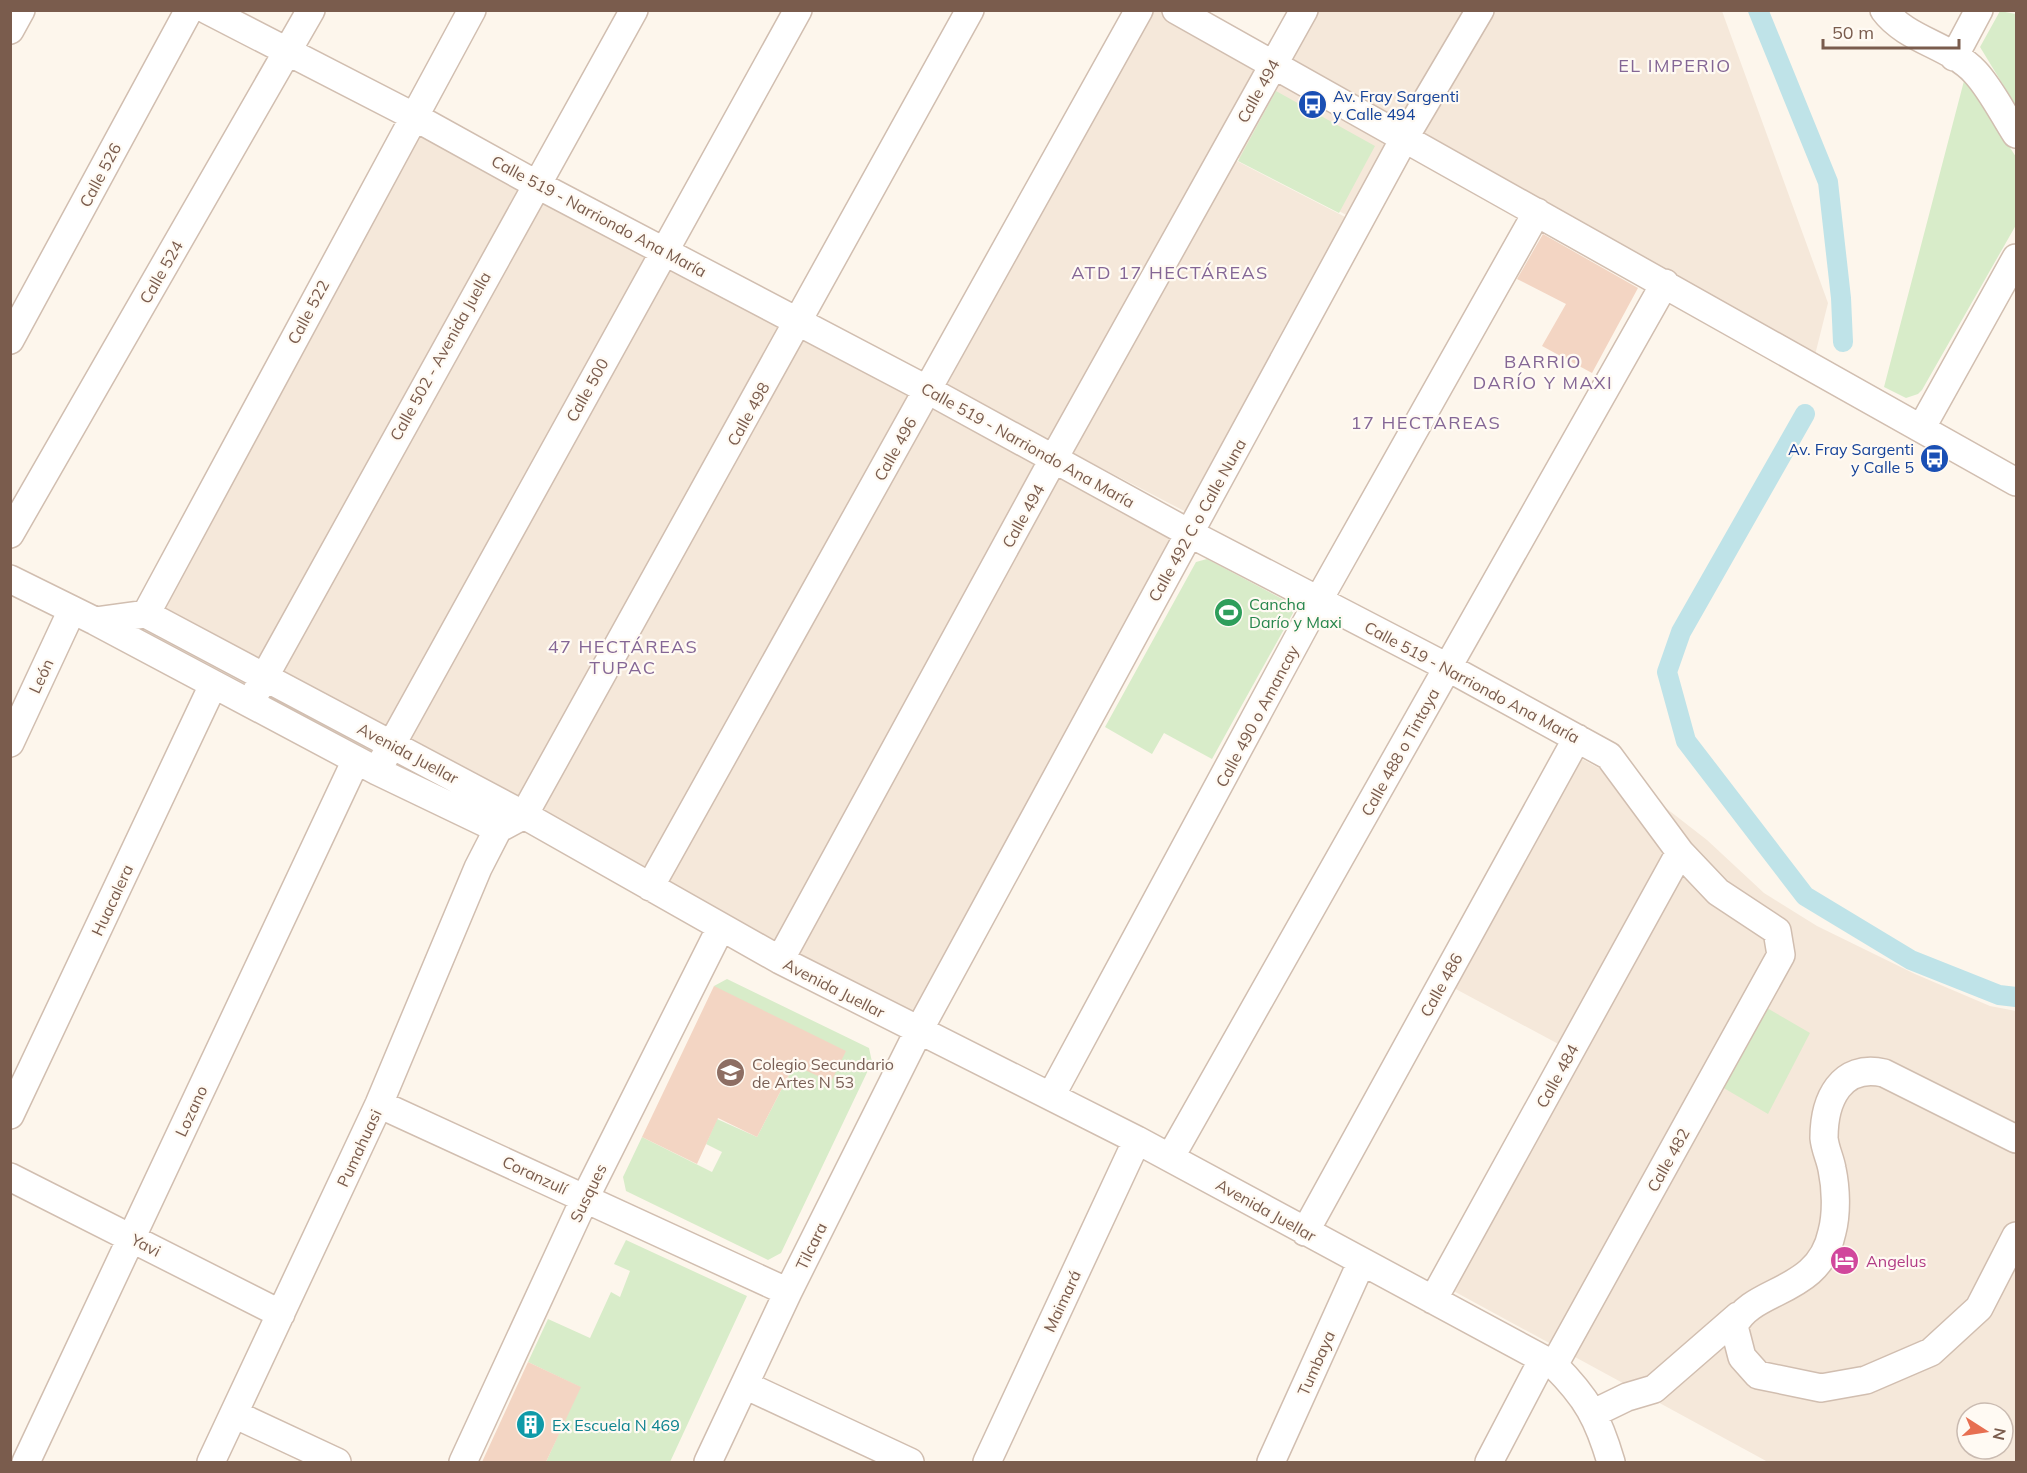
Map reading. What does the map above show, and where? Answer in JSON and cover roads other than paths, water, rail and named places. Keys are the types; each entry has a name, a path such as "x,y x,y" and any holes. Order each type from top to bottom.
{"street":[{"path":"10,30 21,10"},
{"name":"Calle 526","path":"10,340 189,10"},
{"name":"Calle 519 - Narriondo Ana María","path":"207,10 666,250 1190,533 1448,667 1609,756 1680,852 1718,892 1777,931 1781,955"},
{"name":"Calle 524","path":"10,534 311,10"},
{"name":"Calle 522","path":"146,614 472,10"},
{"name":"Calle 502 - Avenida Juella","path":"250,703 634,10"},
{"name":"Calle 500","path":"366,765 391,744 798,10"},
{"name":"Calle 498","path":"524,816 799,323 970,10"},
{"name":"Calle 496","path":"650,887 1139,10"},
{"path":"1176,10 1922,427 2016,482"},
{"name":"Calle 494","path":"780,960 1054,458 1304,10"},
{"name":"Calle 492 C o Calle Nuna","path":"918,1032 1405,137 1480,10"},
{"path":"1884,10 1892,22 1954,57 1975,72 2016,134"},
{"path":"1954,57 1979,10"},
{"name":"Calle 490 o Amancay","path":"1052,1096 1318,601 1537,212"},
{"path":"1922,427 2016,258"},
{"name":"Calle 488 o Tintaya","path":"1170,1158 1665,283"},
{"path":"10,579 84,615 366,765 498,829 524,816"},
{"path":"84,615 146,614"},
{"name":"Avenida Juellar","path":"146,614 264,675 524,816 780,960 918,1032 1052,1096 1137,1140 1361,1263 1549,1362 1585,1398 1594,1413 1611,1462"},
{"name":"León","path":"10,743 84,615"},
{"name":"Huacalera","path":"10,1115 213,685"},
{"name":"Calle 486","path":"1305,1232 1577,738"},
{"name":"Lozano","path":"26,1462 133,1238 366,765"},
{"name":"Pumahuasi","path":"211,1462 379,1104 478,868 498,829"},
{"name":"Calle 484","path":"1433,1300 1680,852"},
{"name":"Susques","path":"463,1462 585,1198 721,927"},
{"name":"Calle 482","path":"1489,1462 1549,1362 1781,955"},
{"name":"Tilcara","path":"708,1462 788,1292 918,1032"},
{"path":"1594,1413 1627,1397 1654,1389 1751,1306 1796,1284 1814,1267 1832,1235 1834,1188 1824,1138 1826,1116 1833,1095 1841,1083 1851,1076 1869,1070 1884,1073 2016,1139"},
{"name":"Coranzulí","path":"379,1104 788,1292"},
{"name":"Maimará","path":"987,1462 1137,1140"},
{"name":"Yavi","path":"10,1177 281,1314"},
{"path":"1738,1316 1734,1326 1742,1357 1758,1375 1821,1388 1866,1380 1931,1352 1979,1308 2016,1236"},
{"name":"Tumbaya","path":"1271,1462 1361,1263"},
{"path":"745,1385 910,1462"},
{"path":"234,1414 337,1462"}],"waterway":[{"path":"1758,10 1828,182 1841,298 1843,342"},
{"path":"1805,414 1681,632 1667,672 1686,741 1805,896 1911,960 1999,995 2016,997"}],"place":[{"name":"Av. Fray Sargenti y Calle 494","path":"1312,105"},
{"name":"Av. Fray Sargenti y Calle 5","path":"1935,458"},
{"name":"Cancha Darío y Maxi","path":"1228,613"},
{"name":"Colegio Secundario de Artes N 53","path":"731,1073"},
{"name":"Angelus","path":"1845,1261"},
{"name":"Ex Escuela N 469","path":"531,1425"}],"district":[{"name":"EL IMPERIO","path":"1675,66"},
{"name":"ATD 17 HECTÁREAS","path":"1170,273"},
{"name":"BARRIO DARÍO Y MAXI","path":"1543,372"},
{"name":"17 HECTAREAS","path":"1426,423"},
{"name":"47 HECTÁREAS TUPAC","path":"623,657"}]}
